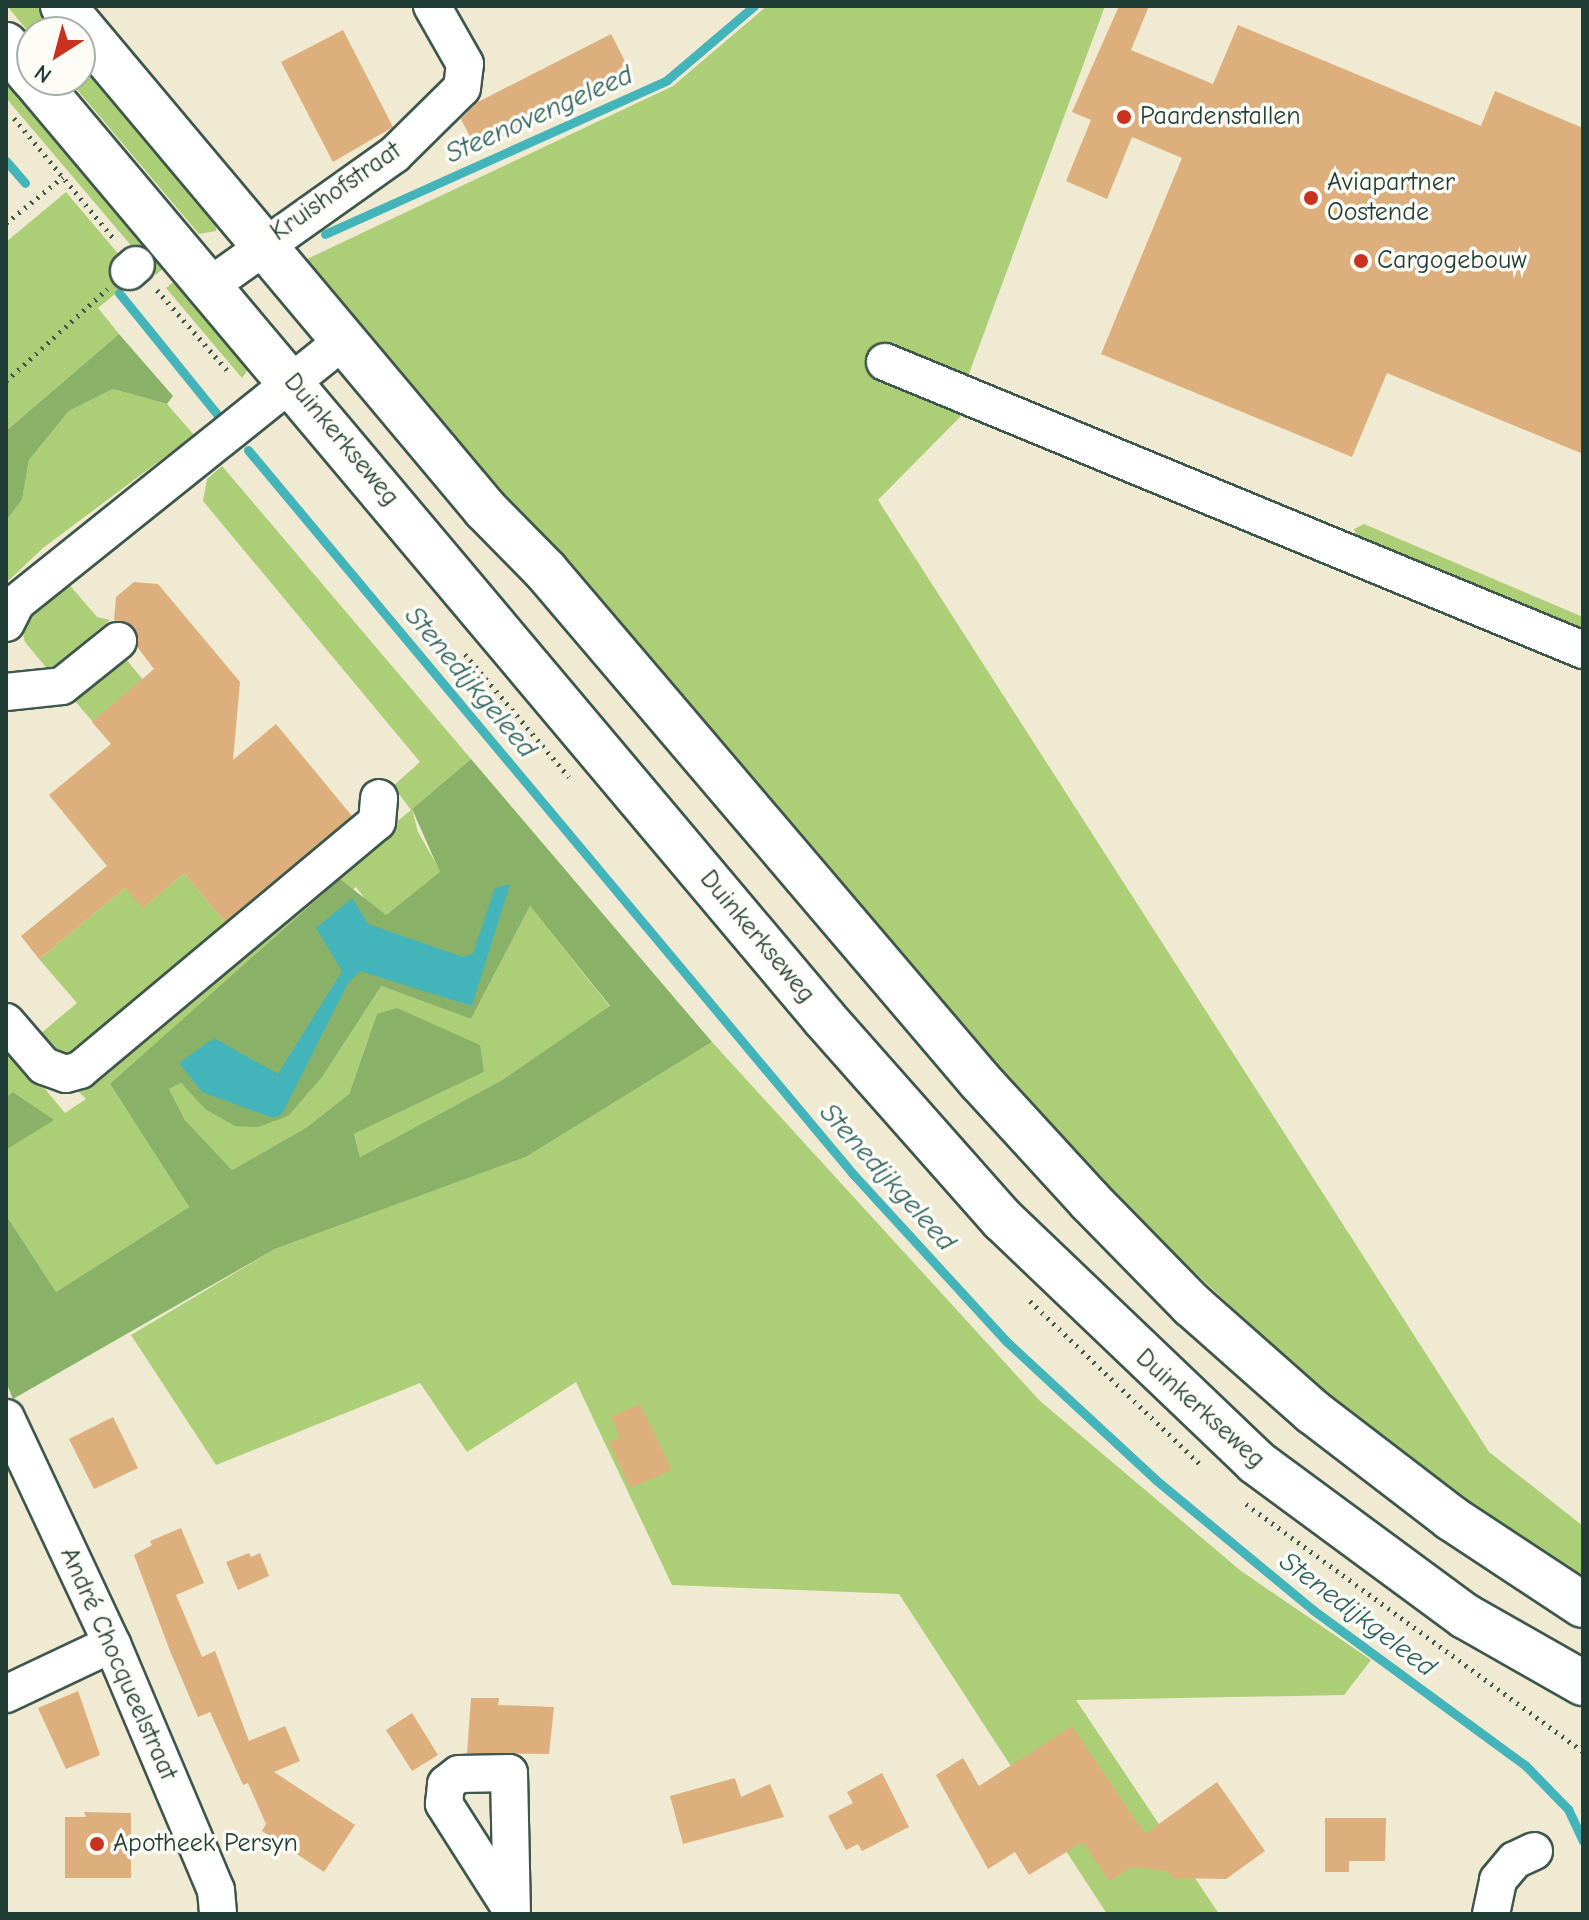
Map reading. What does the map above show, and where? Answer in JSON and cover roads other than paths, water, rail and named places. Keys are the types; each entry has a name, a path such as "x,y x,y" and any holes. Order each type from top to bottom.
{"main road":[{"path":"63,6 262,244 980,1081 1090,1201 1192,1305 1313,1412 1451,1518 1583,1605"},
{"name":"Duinkerkseweg","path":"48,96 292,382 824,1018 1003,1220 1184,1397 1356,1540 1465,1616 1583,1683"},
{"path":"1356,1540 1439,1617 1583,1711"}],"street":[{"name":"Kruishofstraat","path":"208,287 262,244 394,155 462,88 465,64 432,6"},
{"path":"6,623 16,603 344,340"},
{"path":"885,362 1583,650"},
{"path":"6,692 62,686 118,641"},
{"path":"6,1022 44,1066 66,1074 80,1070 377,822 379,798"},
{"name":"André Chocqueelstraat","path":"10,1438 112,1644 216,1890 218,1914"},
{"path":"6,1694 112,1644"},
{"path":"1491,1914 1498,1880 1515,1860 1534,1851"}],"water":[{"path":"510,884 472,1006 360,971 348,983 282,1114 273,1118 202,1092 179,1063 214,1038 278,1074 342,971 316,928 352,898 368,924 463,957 473,953 495,888"}],"waterway":[{"name":"Steenovengeleed","path":"325,234 667,80 754,6"},
{"name":"Stenedijkgeleed","path":"6,161 25,183"},
{"name":"Stenedijkgeleed","path":"119,293 217,414"},
{"name":"Stenedijkgeleed","path":"248,450 853,1174 1007,1342 1156,1480 1313,1610 1525,1765 1568,1809 1583,1841"}],"place":[{"name":"Paardenstallen","path":"1124,117"},
{"name":"Aviapartner Oostende","path":"1311,198"},
{"name":"Cargogebouw","path":"1361,261"},
{"name":"Apotheek Persyn","path":"97,1844"}]}
